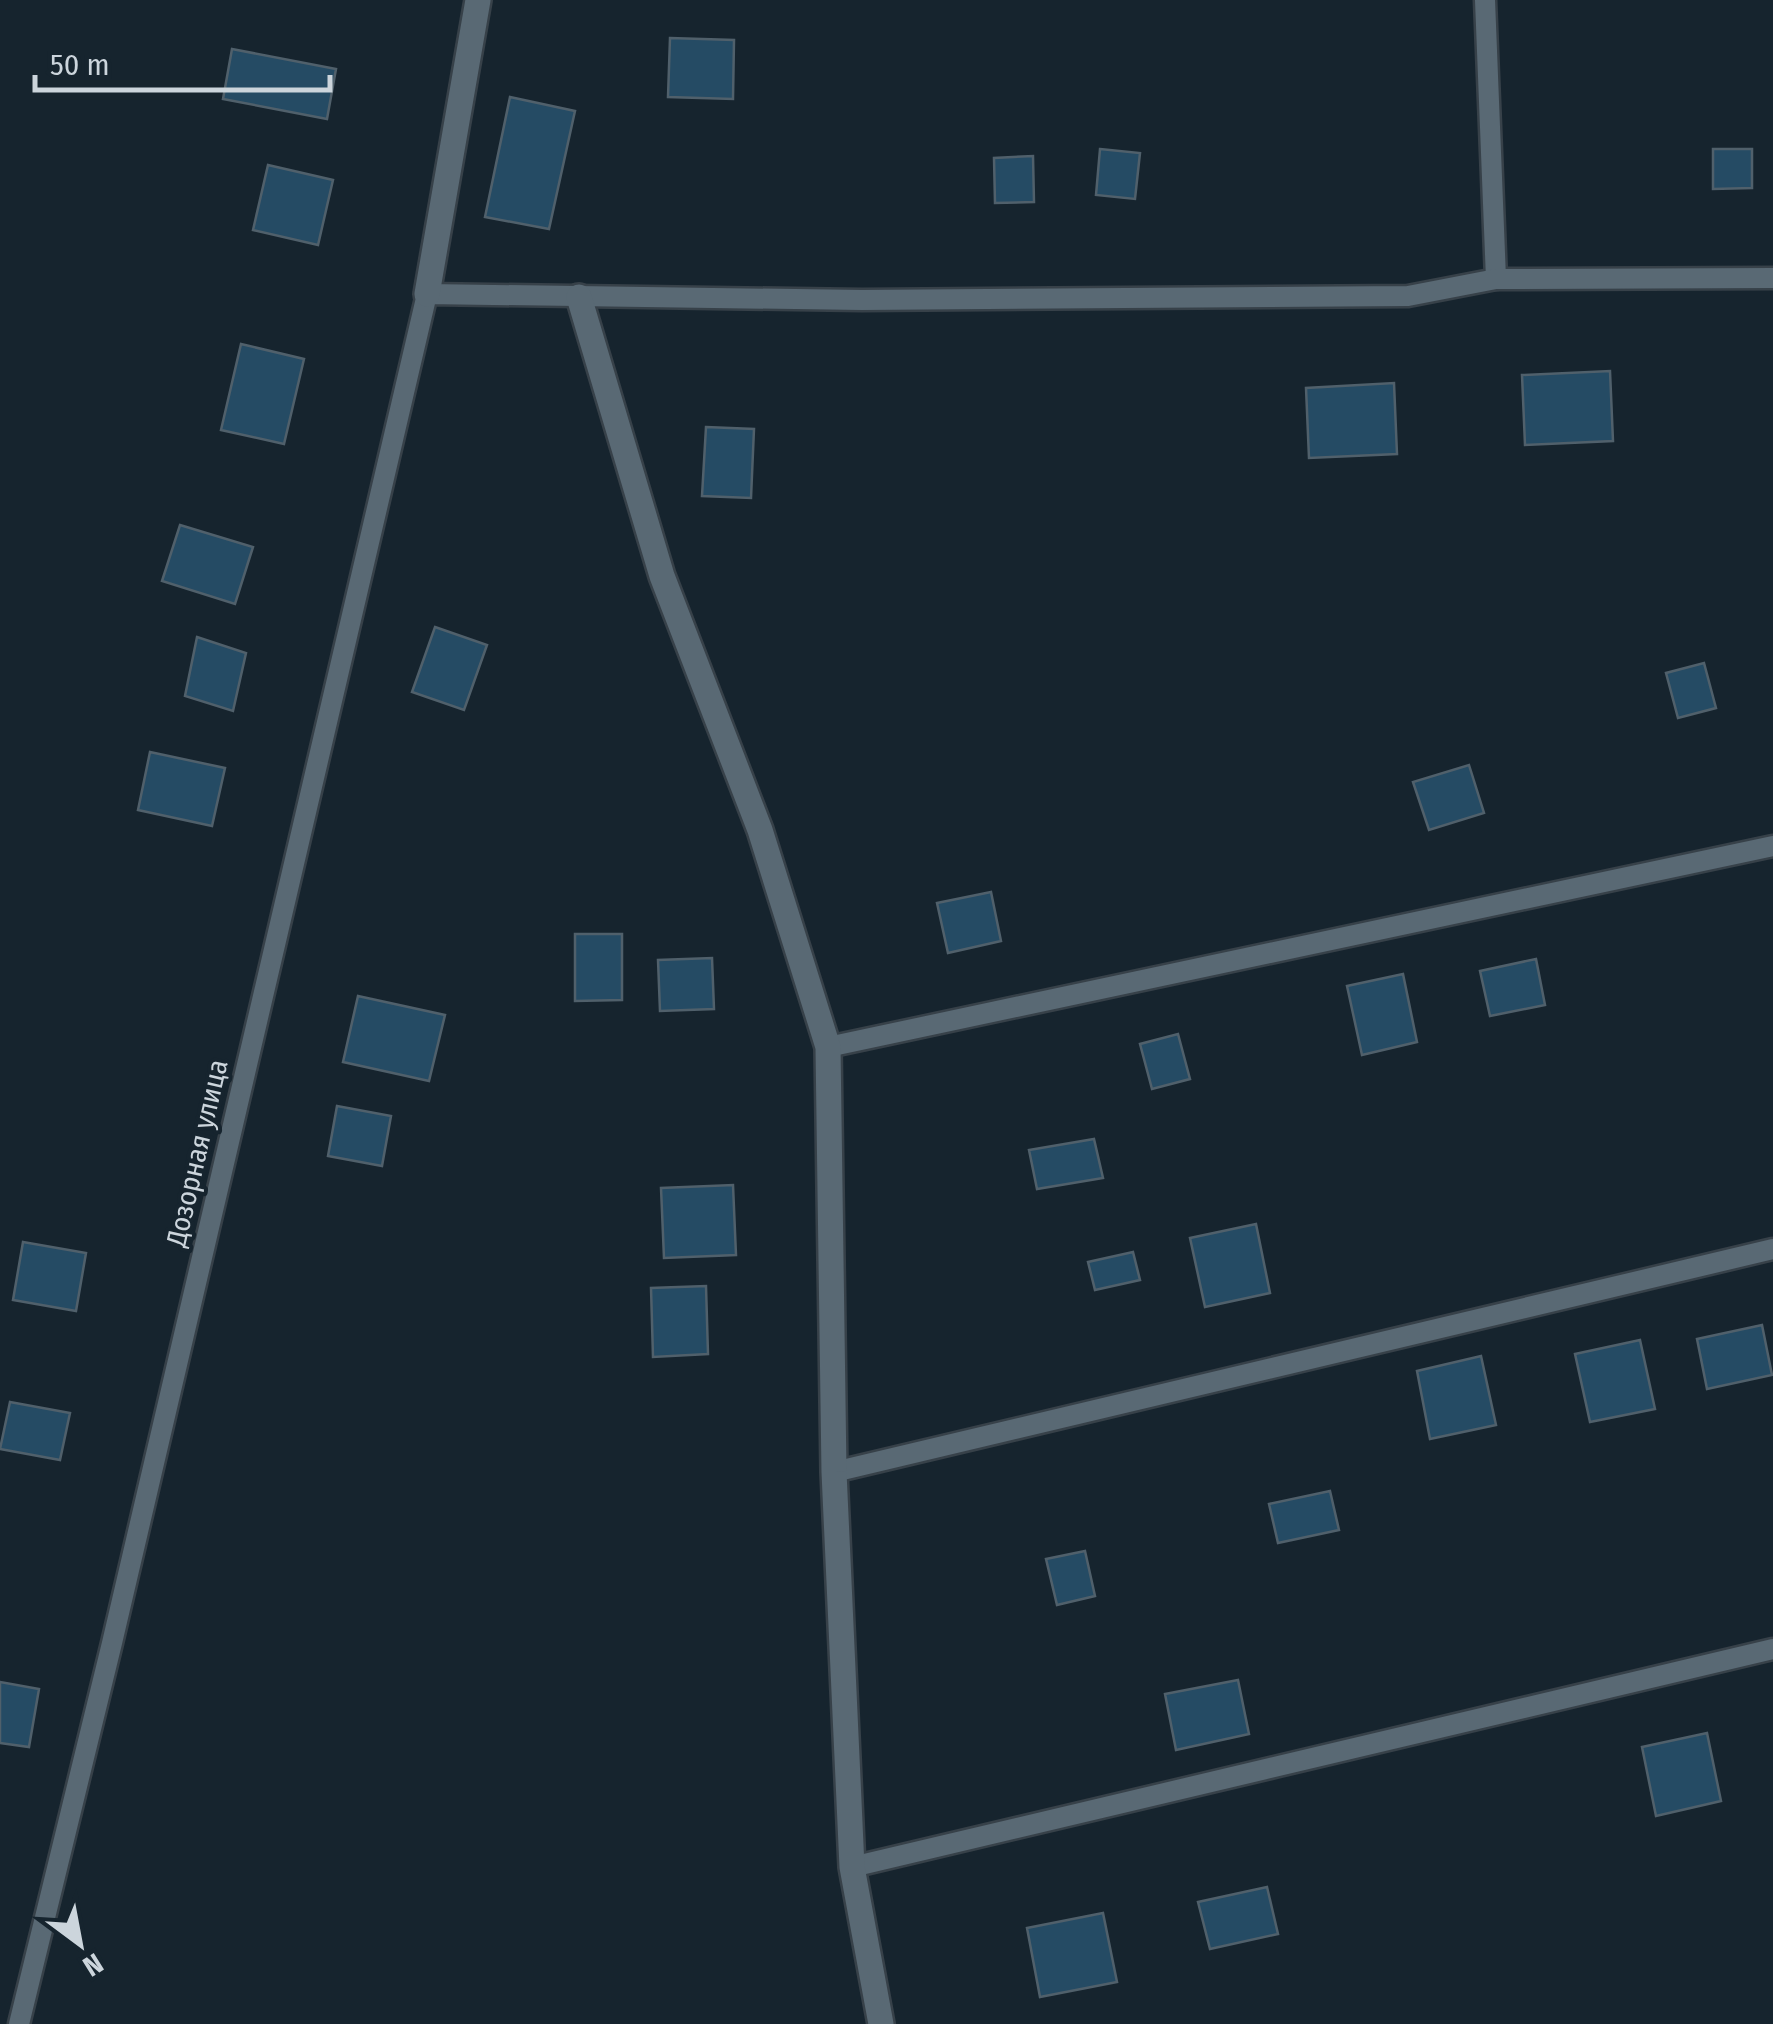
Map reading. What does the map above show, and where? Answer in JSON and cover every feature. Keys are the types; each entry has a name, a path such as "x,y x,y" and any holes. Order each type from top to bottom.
{"street":[{"path":"427,294 478,0"},
{"path":"579,297 662,576 760,830 828,1048 834,1472 852,1867 881,2024"}],"lane":[{"path":"1485,0 1496,279"},
{"path":"427,294 882,300 1408,296 1496,279 1773,278"},
{"name":"Дозорная улица","path":"19,2024 112,1643 427,294"},
{"path":"828,1048 1773,846"},
{"path":"834,1472 1773,1249"},
{"path":"852,1867 1773,1649"}],"building":[{"path":"670,38 734,40 733,99 668,97"},
{"path":"232,49 336,69 327,119 223,99"},
{"path":"510,97 575,111 549,229 485,217"},
{"path":"1100,149 1140,153 1135,199 1096,195"},
{"path":"1713,149 1752,149 1752,188 1713,189"},
{"path":"1033,156 1034,202 995,203 994,158"},
{"path":"268,165 333,180 318,245 253,230"},
{"path":"241,344 304,359 284,444 221,430"},
{"path":"1610,371 1613,441 1525,445 1522,375"},
{"path":"1394,383 1397,454 1309,458 1306,388"},
{"path":"706,427 754,429 751,498 702,496"},
{"path":"180,525 253,547 235,604 162,581"},
{"path":"435,627 487,645 464,710 412,692"},
{"path":"197,637 246,653 233,711 185,696"},
{"path":"1704,663 1716,708 1678,718 1666,673"},
{"path":"150,752 225,768 212,826 138,810"},
{"path":"1469,765 1484,813 1429,830 1413,782"},
{"path":"991,892 1001,941 948,953 937,903"},
{"path":"575,934 622,934 622,1000 575,1001"},
{"path":"712,958 714,1009 660,1011 658,960"},
{"path":"1536,959 1545,1005 1490,1016 1480,971"},
{"path":"1403,974 1417,1042 1362,1055 1347,986"},
{"path":"358,996 445,1015 429,1081 343,1062"},
{"path":"1178,1034 1190,1079 1152,1089 1140,1044"},
{"path":"337,1106 391,1116 382,1166 328,1156"},
{"path":"1094,1139 1103,1178 1037,1189 1029,1150"},
{"path":"733,1185 736,1255 664,1258 661,1188"},
{"path":"1256,1224 1270,1293 1205,1307 1190,1238"},
{"path":"23,1242 86,1253 76,1311 13,1300"},
{"path":"1133,1252 1140,1280 1095,1290 1088,1262"},
{"path":"706,1286 708,1354 653,1357 651,1288"},
{"path":"1762,1325 1772,1375 1707,1389 1697,1339"},
{"path":"1640,1340 1655,1409 1590,1422 1575,1354"},
{"path":"1481,1356 1496,1425 1430,1439 1417,1371"},
{"path":"10,1402 70,1413 60,1460 0,1449"},
{"path":"1330,1491 1339,1530 1278,1543 1269,1504"},
{"path":"1085,1551 1095,1596 1057,1605 1046,1559"},
{"path":"1238,1680 1249,1734 1176,1750 1165,1694"},
{"path":"0,1682 39,1689 29,1747 0,1743"},
{"path":"1707,1733 1721,1801 1656,1816 1642,1747"},
{"path":"1267,1887 1278,1934 1210,1949 1198,1902"},
{"path":"1103,1913 1117,1982 1040,1997 1027,1928"}]}
